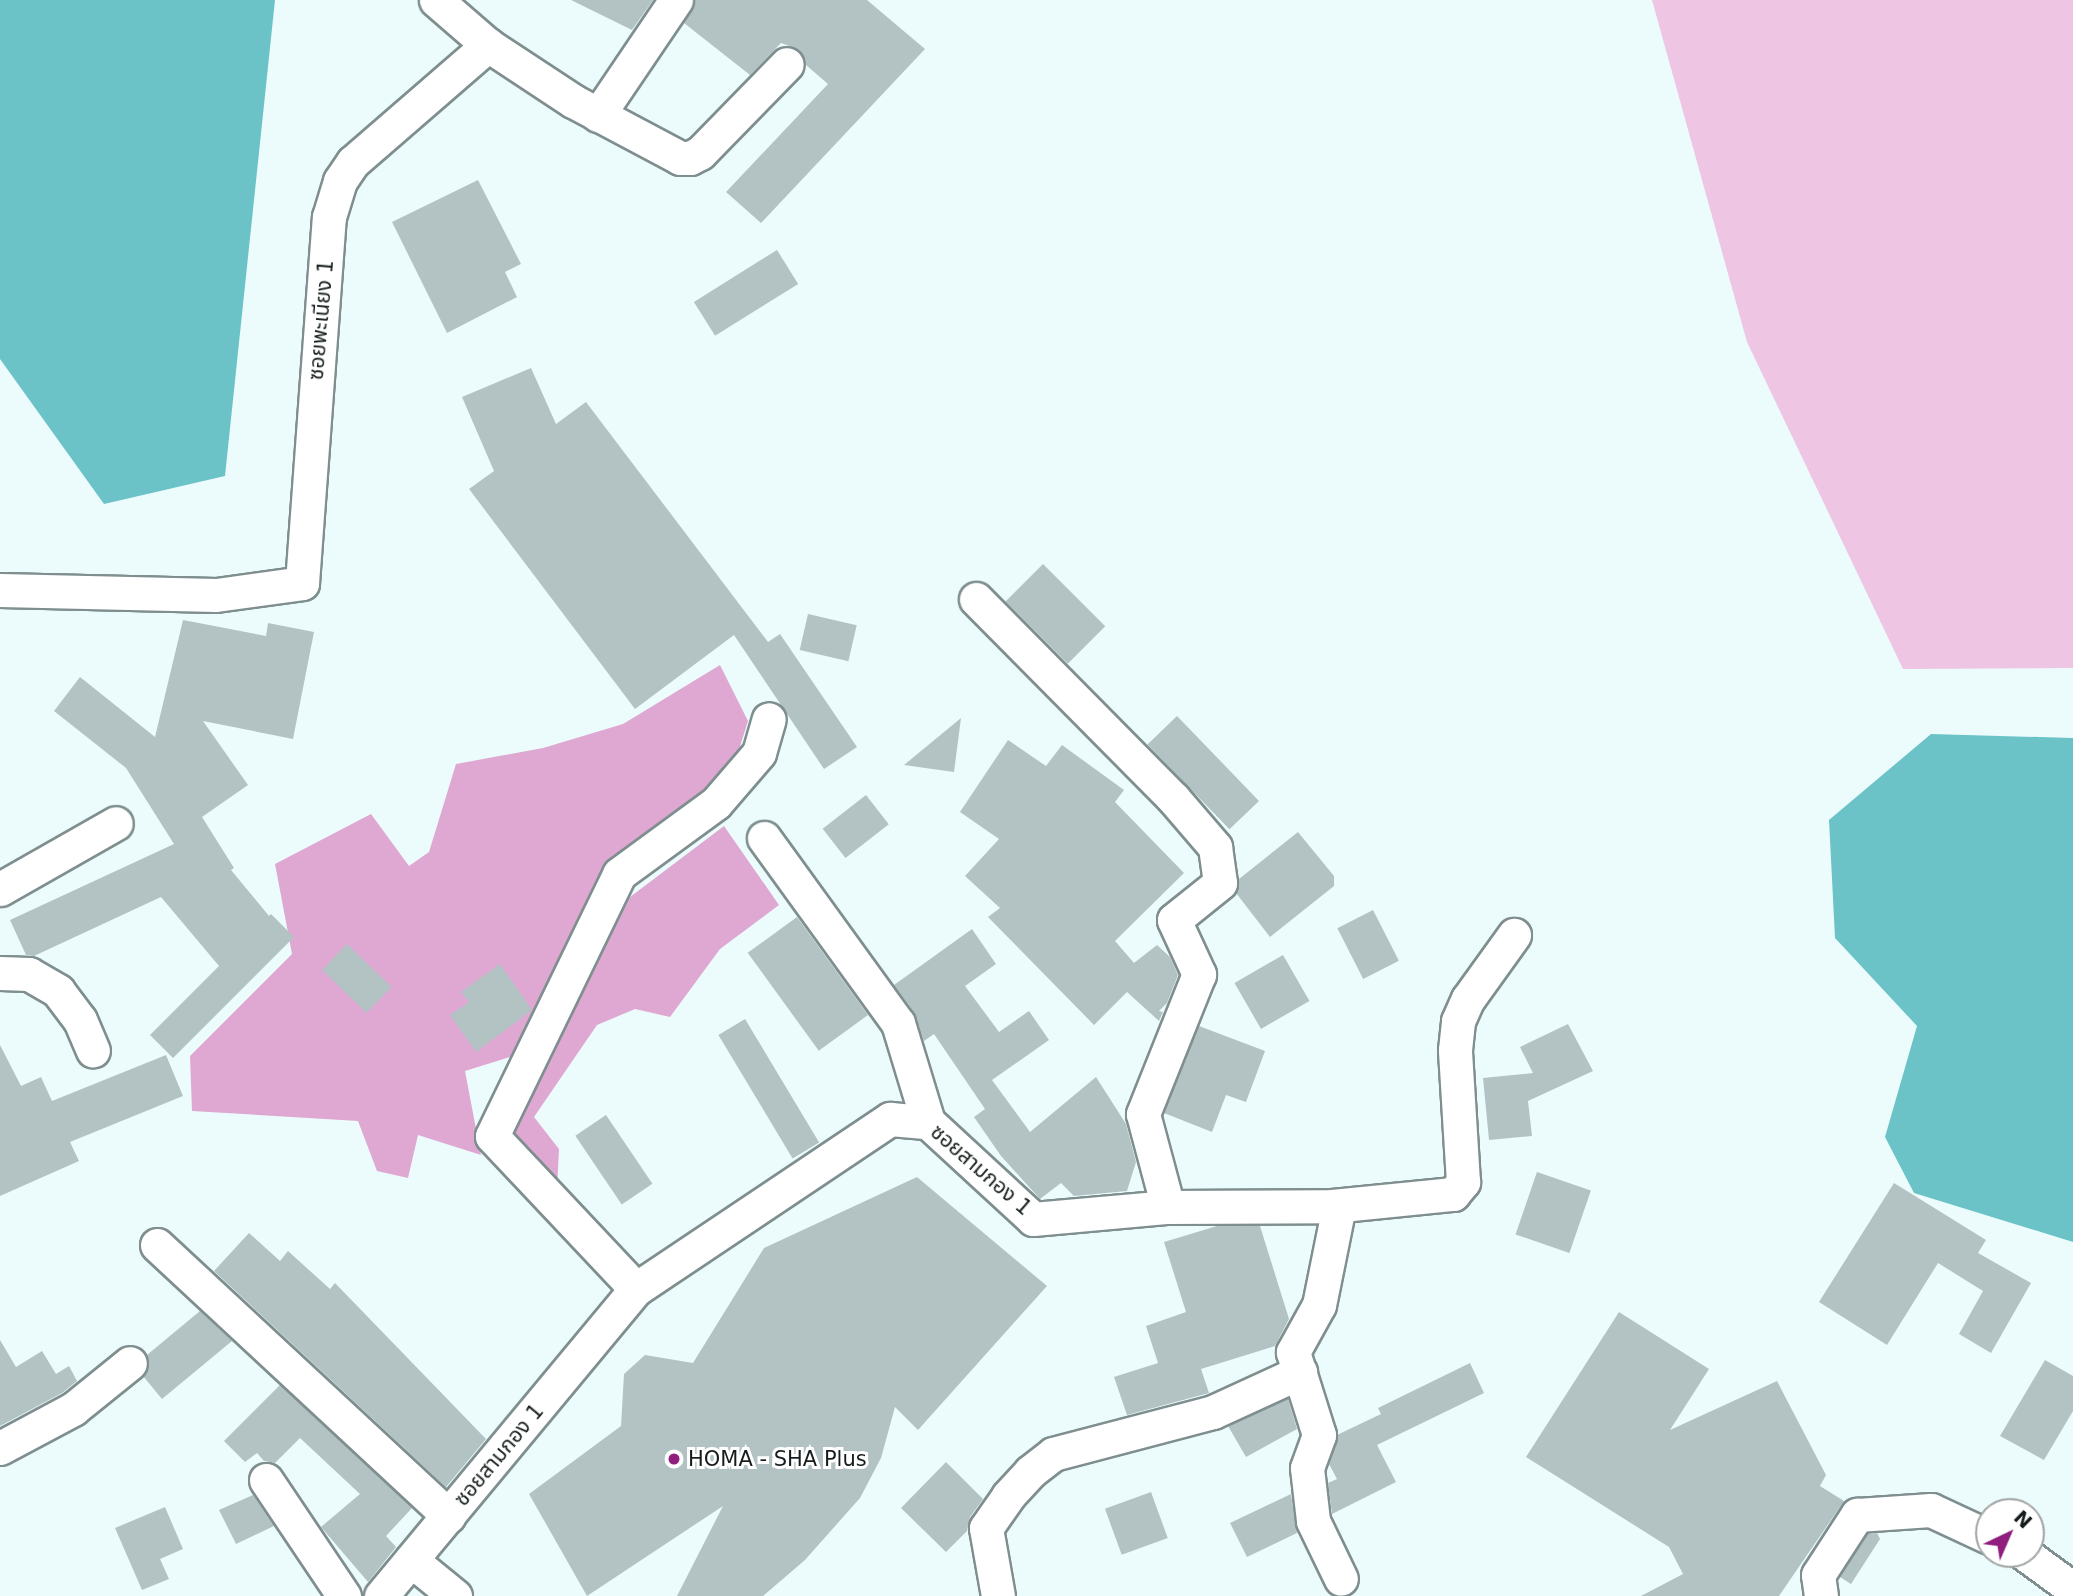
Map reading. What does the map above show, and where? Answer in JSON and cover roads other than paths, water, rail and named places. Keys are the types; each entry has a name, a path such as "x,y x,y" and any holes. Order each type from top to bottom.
{"street":[{"path":"436,0 488,45 573,101 680,158 690,158 700,153 787,64"},
{"path":"598,114 676,0"},
{"name":"ซอยพะเนียง 1","path":"0,590 216,595 302,583 330,217 340,181 353,162 488,45"},
{"path":"976,598 1173,798 1215,847 1220,883 1174,920 1199,974 1143,1114 1168,1207"},
{"path":"636,1289 492,1136 618,874 716,803 759,753 769,719"},
{"path":"0,889 116,823"},
{"path":"764,838 898,1023 928,1122"},
{"name":"ซอยสามกอง 1","path":"381,1596 636,1289 890,1119 928,1122 1033,1219 1168,1207 1339,1206 1453,1194 1463,1182 1455,1050 1458,1021 1468,999 1514,935"},
{"path":"0,974 29,974 58,991 80,1020 93,1050"},
{"path":"1339,1206 1319,1306 1293,1352 1320,1435 1307,1468 1312,1521 1341,1579"},
{"path":"157,1245 449,1516"},
{"path":"0,1448 73,1409 130,1363"},
{"path":"998,1596 986,1528 1008,1496 1030,1472 1053,1454 1213,1412 1300,1372"},
{"path":"266,1480 344,1596"},
{"path":"1821,1596 1818,1575 1857,1515 1931,1510 1975,1530"},
{"path":"411,1560 455,1596"},
{"path":"2044,1568 2073,1589"}],"water":[{"path":"0,0 275,0 225,476 104,504 0,359"},
{"path":"1931,734 2073,738 2073,1242 1914,1193 1885,1137 1917,1026 1835,938 1829,820"}],"place":[{"name":"HOMA - SHA Plus","path":"674,1459"}]}
